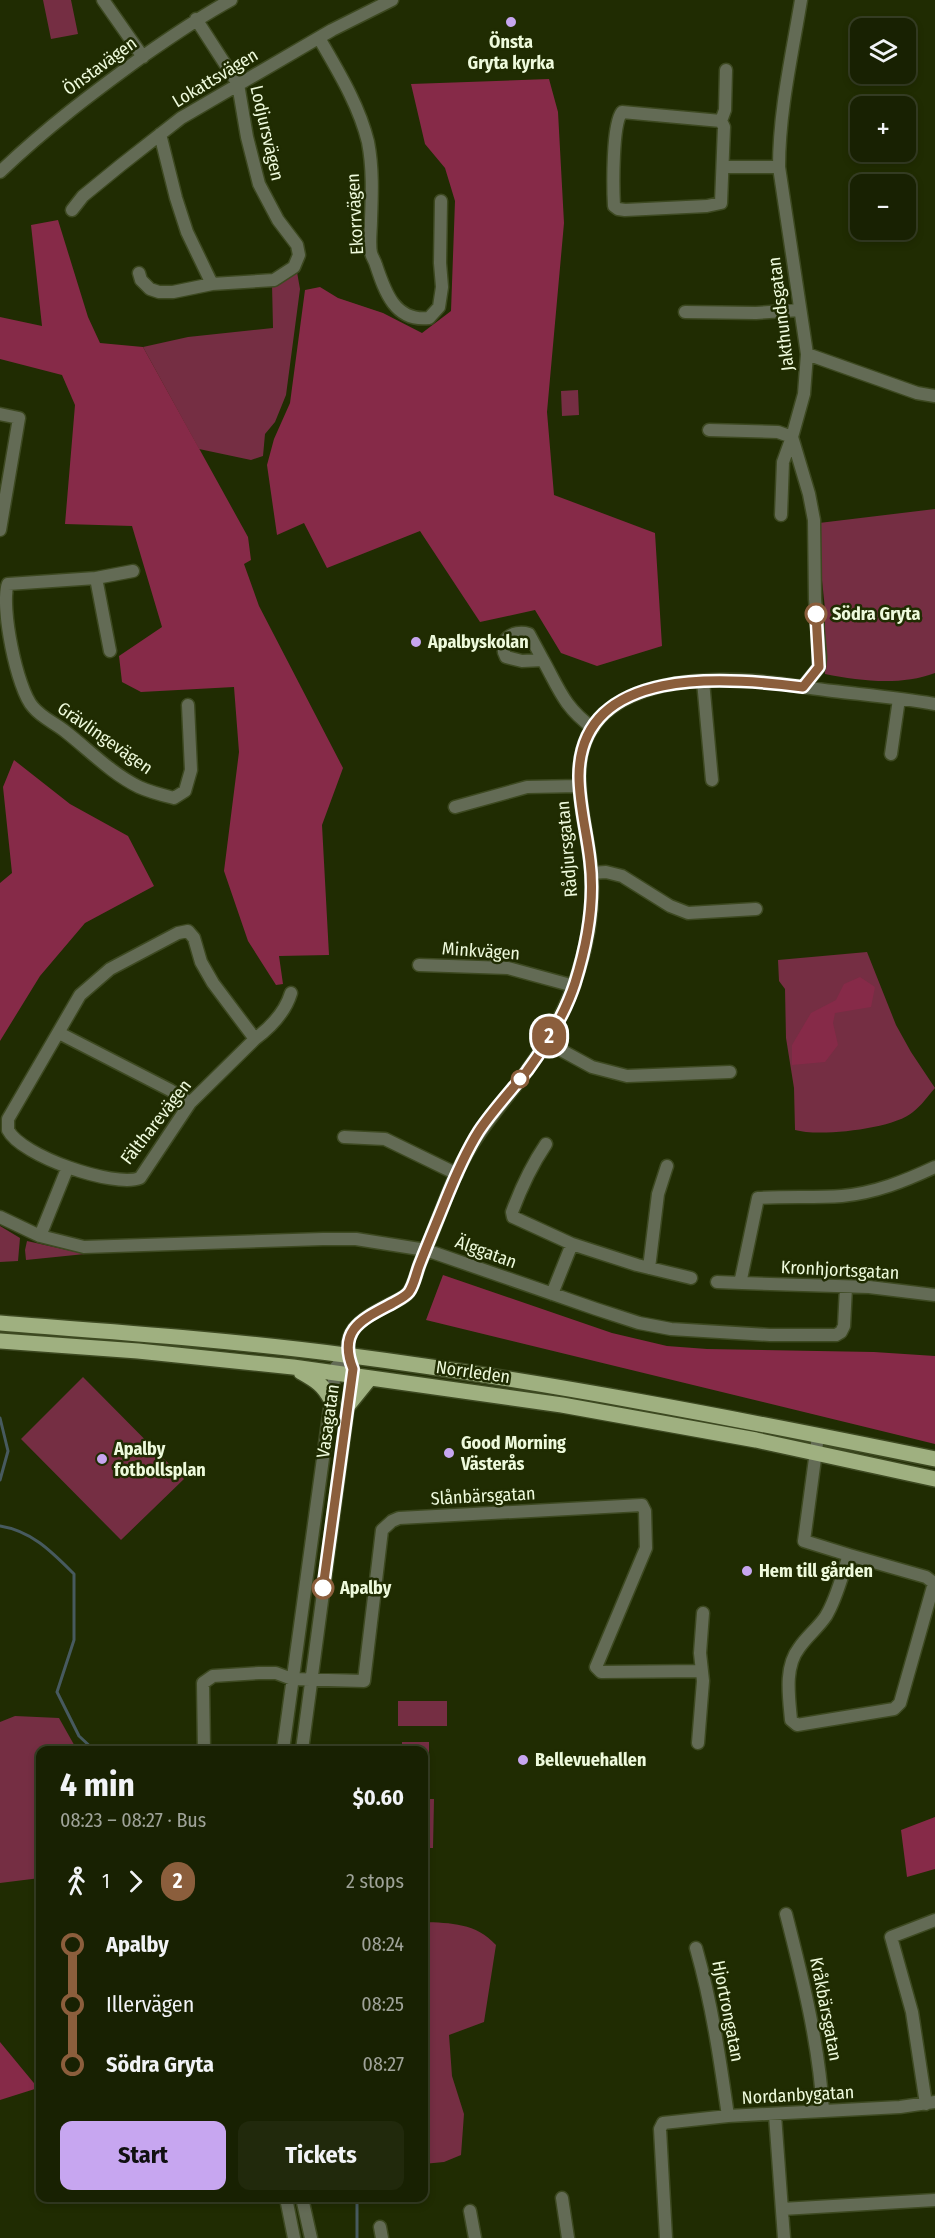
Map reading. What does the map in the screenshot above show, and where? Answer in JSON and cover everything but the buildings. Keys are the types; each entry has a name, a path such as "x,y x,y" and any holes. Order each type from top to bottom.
{"main road":[{"name":"Norrleden","path":"0,1323 258,1344 347,1355 605,1394 935,1459"},
{"name":"Norrleden","path":"0,1341 138,1351 293,1368 562,1405 733,1436 935,1479"},
{"path":"293,1368 317,1381 331,1400"},
{"path":"349,1404 370,1378"}],"street":[{"path":"103,0 143,57"},
{"name":"Önstavägen","path":"0,172 41,133 143,57 196,19 231,0"},
{"name":"Lokattsvägen","path":"72,210 84,196 181,118 355,17 392,0"},
{"name":"Jakthundsgatan","path":"782,515 783,462 804,394 807,354 779,167 783,106 801,0"},
{"name":"Lodjursvägen","path":"140,273 144,284 159,292 173,292 212,284 274,280 294,267 299,255 297,245 278,220 259,184 247,137 238,84 196,19"},
{"name":"Ekorrvägen","path":"320,38 347,88 364,128 368,144 372,170 371,252 382,284 392,302 410,318 429,318 439,307 442,287 441,201"},
{"path":"721,121 622,112 618,117 615,144 614,206 625,210 721,203 724,127 721,121 725,110 726,70"},
{"path":"160,134 187,232 212,284"},
{"path":"723,167 779,167"},
{"path":"685,312 756,313 800,310"},
{"path":"807,354 917,393 935,396"},
{"path":"0,414 19,418 0,530"},
{"path":"709,430 778,432 792,437 809,494 815,532 815,599 819,667 803,687"},
{"name":"Grävlingevägen","path":"133,571 96,578 8,584 5,596 4,633 22,689 32,707 128,781 174,798 185,791 191,770 188,705"},
{"path":"96,578 110,651"},
{"path":"543,660 557,691 576,716 592,728"},
{"path":"703,681 712,780"},
{"name":"Rådjursgatan","path":"347,1355 350,1332 360,1321 409,1292 457,1174 479,1131 528,1069 546,1042 574,986 585,949 590,916 591,873 579,786 580,760 592,728 604,714 626,698 657,685 703,681 760,681 935,704"},
{"path":"891,754 899,699"},
{"path":"455,807 527,787 579,786"},
{"path":"591,873 606,872 622,876 670,906 688,913 756,909"},
{"name":"Fältharevägen","path":"255,1039 213,984 201,962 194,938 188,931 178,933 110,969 80,995 8,1119 8,1130 10,1135 27,1150 67,1169 124,1179 140,1178 190,1103 278,1019 291,993"},
{"name":"Minkvägen","path":"419,965 507,968 574,986"},
{"path":"59,1033 170,1090 190,1103"},
{"path":"546,1042 592,1067 621,1075 730,1072"},
{"path":"344,1137 386,1139 457,1174"},
{"path":"546,1144 533,1164 512,1212 513,1216 572,1244 691,1278"},
{"path":"650,1268 658,1194 667,1166"},
{"path":"742,1283 741,1273 758,1198 843,1196 884,1188 935,1167"},
{"path":"40,1236 67,1169"},
{"name":"Älggatan","path":"0,1217 40,1236 84,1247 356,1239 426,1250 639,1323 671,1329 770,1335 836,1335 844,1326 846,1287"},
{"path":"552,1293 572,1244"},
{"name":"Kronhjortsgatan","path":"717,1282 868,1287 935,1295"},
{"name":"Vasagatan","path":"284,1746 335,1373 336,1367 347,1355 353,1369 302,1746"},
{"path":"819,1436 804,1541 926,1577 934,1583 900,1704 894,1709 797,1725 791,1720 788,1686 794,1657 797,1649 825,1618 830,1609 849,1555"},
{"name":"Slånbärsgatan","path":"292,1679 364,1681 382,1530 392,1521 399,1518 642,1505 645,1512 646,1548 596,1667 601,1672 702,1671"},
{"path":"698,1743 703,1681 700,1653 703,1613"},
{"path":"204,1746 203,1683 208,1678 259,1672 276,1673 292,1679"},
{"name":"Kråkbärsgatan","path":"786,1914 808,1998 821,2079 823,2111"},
{"path":"930,2103 912,2012 891,1937 935,1920"},
{"name":"Hjortrongatan","path":"696,1948 716,2033 728,2116"},
{"name":"Nordanbygatan","path":"666,2238 660,2129 663,2123 728,2116 900,2107 930,2103"},
{"path":"775,2115 784,2238"},
{"path":"562,2198 568,2238"},
{"path":"782,2209 935,2200"},
{"path":"287,2202 294,2238"},
{"path":"303,2202 311,2238"},
{"path":"470,2211 474,2238"}],"shaded area":[{"path":"43,0 71,0 78,34 51,39"},
{"path":"549,79 558,112 564,223 547,412 554,495 655,533 662,646 597,666 561,653 535,610 480,622 420,531 327,568 304,523 277,535 267,465 274,439 290,403 305,290 320,287 338,298 383,313 422,333 451,311 455,201 445,168 425,144 411,84"},
{"path":"58,220 88,317 100,343 143,347 248,537 251,560 244,564 259,606 343,768 322,825 329,955 279,956 283,984 276,985 248,941 224,871 239,752 234,687 141,692 122,682 119,656 162,627 132,526 65,524 75,405 62,375 0,359 0,317 42,326 31,225"},
{"path":"297,272 300,289 286,395 275,422 265,434 263,456 251,460 199,449 143,347 188,337 273,328 272,284"},
{"path":"578,390 579,415 562,416 561,391"},
{"path":"935,509 935,673 894,681 852,679 825,674 825,609 819,523"},
{"path":"14,760 70,804 128,836 154,886 85,923 40,976 0,1041 0,883 12,873 3,787"},
{"path":"867,952 896,1025 935,1088 913,1112 890,1123 838,1132 795,1130 794,1088 786,1038 785,989 779,981 778,960"},
{"path":"860,977 875,987 871,1007 835,1013 833,1023 838,1045 825,1062 792,1065 792,1045 811,1013 836,1000 844,984"},
{"path":"0,1226 20,1238 18,1261 0,1262"},
{"path":"27,1241 85,1254 26,1260"},
{"path":"443,1275 612,1333 667,1346 935,1356 935,1444 426,1320"},
{"name":"Apalby fotbollsplan","path":"83,1377 184,1479 121,1540 21,1439"},
{"path":"398,1701 447,1701 447,1726 398,1726"},
{"path":"15,1716 59,1718 75,1746 36,1746 36,1878 0,1883 0,1722"},
{"path":"402,1742 429,1742 429,1791 428,1746 402,1746"},
{"path":"428,1799 434,1799 433,1848 428,1848"},
{"path":"935,1817 935,1869 907,1877 901,1830"},
{"path":"428,1922 471,1928 496,1945 484,2022 449,2035 452,2076 464,2114 461,2155 444,2162 428,2164"},
{"path":"0,2042 36,2086 36,2089 0,2100"}],"waterway":[{"path":"0,1418 8,1451 0,1480"},
{"path":"0,1526 32,1538 49,1550 74,1574 74,1640 57,1692 79,1736 90,1746"},
{"path":"357,2203 357,2238"}],"bus line":[{"name":"2","path":"323,1588 353,1369 347,1355 350,1332 360,1321 409,1292 469,1149 479,1131 528,1069 546,1042 574,986 585,949 590,916 591,873 579,774 584,745 592,728 604,714 626,698 657,685 740,680 803,687 819,667 816,614"}],"place":[{"name":"Önsta Gryta kyrka","path":"511,22"},
{"name":"Södra Gryta","path":"816,614"},
{"name":"Apalbyskolan","path":"416,642"},
{"name":"Good Morning Västerås","path":"449,1453"},
{"name":"Apalby fotbollsplan","path":"102,1459"},
{"name":"Hem till gården","path":"747,1571"},
{"name":"Apalby","path":"323,1588"},
{"name":"Bellevuehallen","path":"523,1760"}]}
